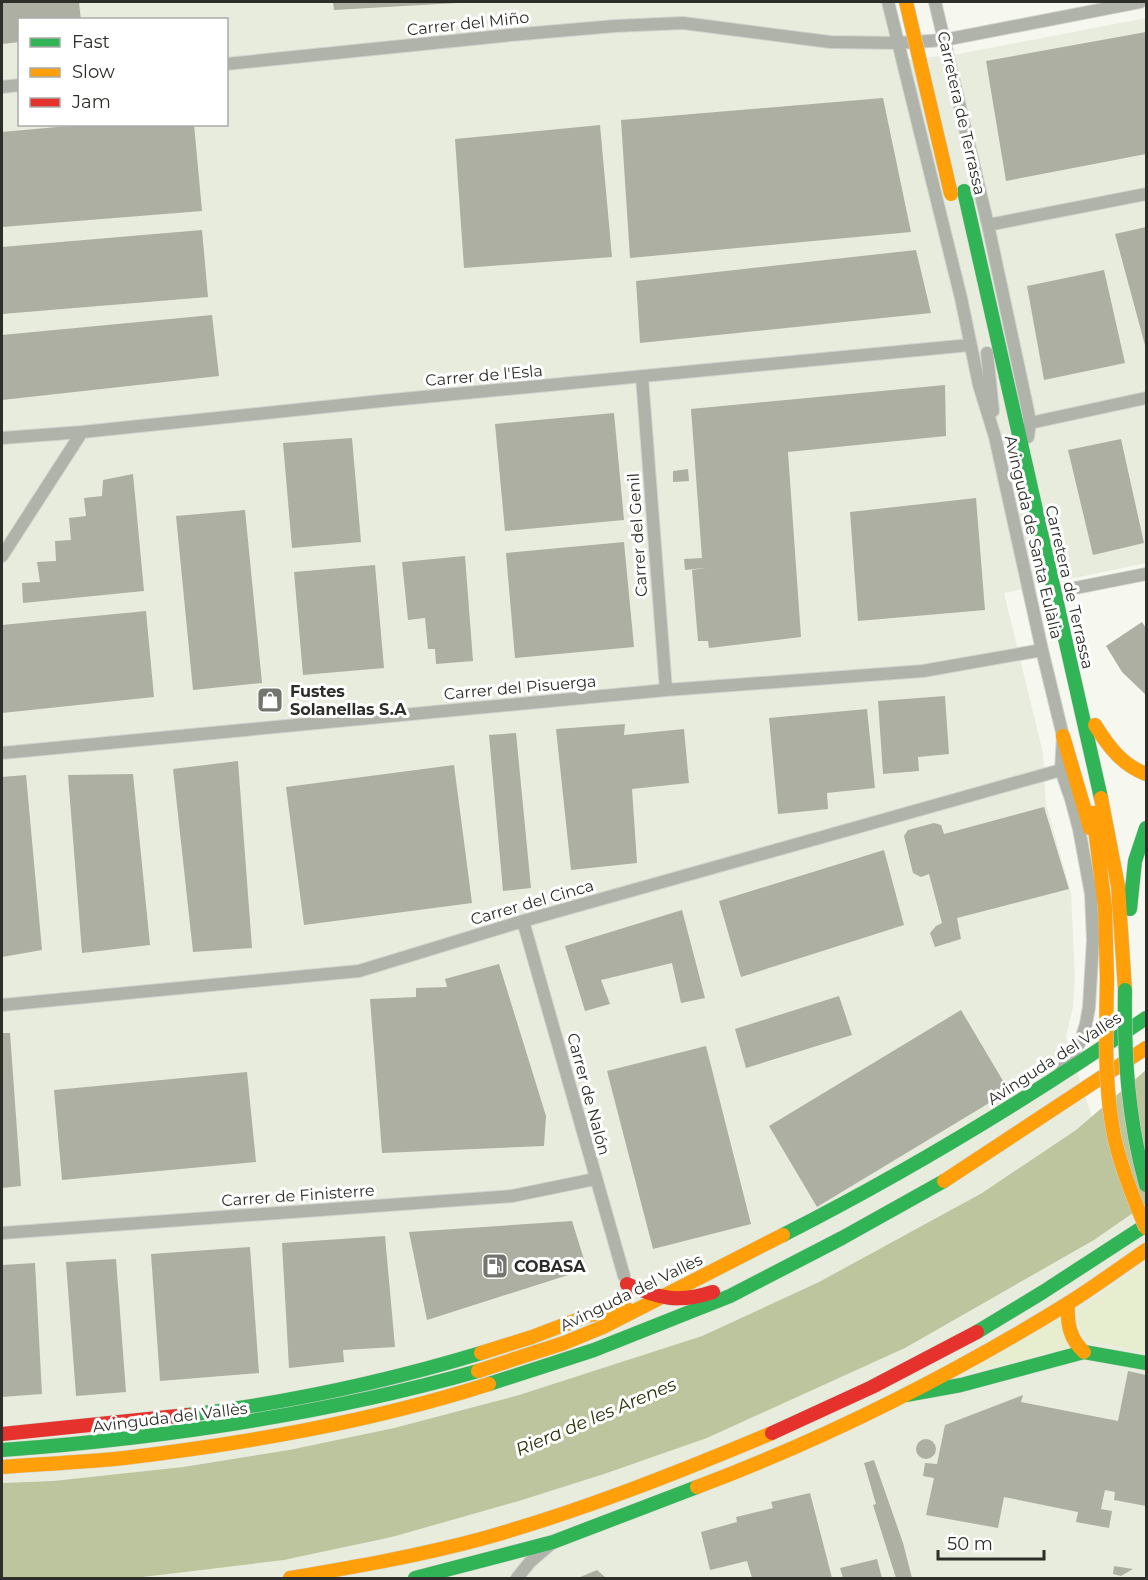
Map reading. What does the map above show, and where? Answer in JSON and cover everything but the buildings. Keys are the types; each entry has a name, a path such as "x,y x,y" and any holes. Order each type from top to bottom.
{"main road":[{"name":"Carretera de Terrassa","path":"906,2 1009,391 1115,864 1121,915 1125,990 1126,1096 1133,1136 1146,1185"},
{"name":"Carretera de Terrassa","path":"920,2 987,353 1094,817 1105,908 1106,1058 1110,1117 1126,1184 1146,1226"},
{"path":"1009,391 1029,430 1065,590 1113,815 1115,864"},
{"path":"1095,725 1109,747 1123,762 1146,774"},
{"path":"1063,736 1097,850"},
{"path":"1125,990 1130,958 1133,872 1138,848 1146,828"},
{"name":"Avinguda del Vallès","path":"2,1450 170,1436 242,1425 325,1409 413,1388 565,1342 662,1299 928,1158 1057,1078 1146,1018"},
{"name":"Avinguda del Vallès","path":"2,1467 122,1458 245,1442 308,1430 404,1408 501,1381 594,1350 730,1296 939,1185 1146,1048"},
{"path":"290,1578 429,1552 511,1530 590,1504 736,1449 855,1396 950,1346 1008,1313 1146,1226"},
{"path":"422,1578 553,1542 759,1464 870,1414 1068,1304 1146,1250"},
{"path":"612,1322 619,1309 625,1280 650,1295 682,1301 728,1287 752,1283"},
{"path":"1068,1304 1067,1328 1075,1344 1084,1352"},
{"path":"2,1434 118,1425 323,1393 439,1365 598,1314 619,1309 640,1309"},
{"path":"906,1395 961,1385 1084,1352 1146,1363"}],"street":[{"name":"Avinguda de Santa Eulàlia","path":"888,2 961,298 979,385 995,437 1063,736 1060,770 1071,799 1085,859 1093,914 1091,991 1081,1040 1057,1078"},
{"name":"Avinguda de Santa Eulàlia","path":"935,2 988,225 1029,430"},
{"name":"Carrer del Miño","path":"228,64 511,35 683,23 830,42 898,43 944,40 1140,2"},
{"path":"2,87 18,85"},
{"path":"988,225 1146,194"},
{"name":"Carrer de l'Esla","path":"2,438 970,345"},
{"name":"Carretera de Terrassa","path":"987,353 995,437"},
{"name":"Carrer del Genil","path":"642,377 666,690"},
{"path":"1029,430 1146,398"},
{"path":"2,555 82,432"},
{"path":"1065,590 1146,574"},
{"name":"Carrer del Pisuerga","path":"2,753 666,690 923,671 1042,650"},
{"name":"Carrer del Cinca","path":"2,1005 359,971 523,921 1060,770"},
{"name":"Carrer de Nalón","path":"523,921 625,1280"},
{"name":"Carrer de Finisterre","path":"2,1233 512,1196 595,1179"},
{"path":"517,1578 530,1562 553,1542"}],"shaded area":[{"path":"2,2 881,2 895,61 958,54 1146,18 1146,563 1004,593 1043,753 1046,804 1071,893 1075,977 1073,1007 1066,1037 1092,1117 982,1193 819,1282 702,1336 519,1395 394,1428 289,1450 183,1467 53,1481 2,1483"},
{"path":"1146,1204 1146,1578 135,1578 284,1560 392,1537 519,1501 707,1438 905,1348 1094,1240"},
{"path":"1146,1263 1146,1353 1086,1339 1078,1324 1078,1311"},
{"path":"1061,1317 1071,1347 965,1373"}],"water":[{"name":"Riera de les Arenes","path":"1146,1070 1146,1204 1094,1240 905,1348 707,1438 519,1501 392,1537 284,1560 135,1578 2,1578 2,1483 53,1481 183,1467 289,1450 394,1428 519,1395 702,1336 819,1282 982,1193 1076,1130"}],"traffic: fast":[{"path":"964,191 1101,798"},
{"path":"1130,909 1135,861 1146,828"},
{"path":"1125,990 1128,1088 1135,1137 1146,1185"},
{"path":"783,1235 968,1133 1058,1077 1146,1018"},
{"path":"489,1384 594,1350 730,1296 842,1238 944,1181"},
{"path":"977,1332 1146,1225"},
{"path":"906,1395 961,1385 1084,1352 1146,1363"},
{"path":"187,1415 336,1390 481,1353"},
{"path":"2,1450 123,1439 242,1422 361,1400 478,1371"},
{"path":"415,1578 553,1542 697,1487"}],"traffic: slow":[{"path":"906,2 951,194"},
{"path":"1095,725 1116,754 1130,766 1146,774"},
{"path":"1063,736 1090,828"},
{"path":"1101,798 1118,886 1125,990"},
{"path":"1093,813 1105,907 1107,979"},
{"path":"1107,979 1106,1058 1111,1117 1124,1171 1146,1228"},
{"path":"944,1181 1146,1048"},
{"path":"478,1371 564,1343 603,1327 783,1235"},
{"path":"697,1487 840,1427 933,1381 1067,1304 1146,1250"},
{"path":"1068,1303 1070,1330 1084,1352"},
{"path":"481,1353 590,1315 627,1309"},
{"path":"2,1467 124,1458 262,1438 354,1420 489,1384"},
{"path":"290,1578 434,1551 518,1528 628,1490 772,1433"}],"traffic: jam":[{"path":"627,1284 669,1298 690,1298 713,1292"},
{"path":"772,1433 872,1387 977,1332"},
{"path":"2,1434 187,1415"}],"place":[{"name":"Fustes Solanellas S.A","path":"270,700"},
{"name":"COBASA","path":"495,1266"}]}
